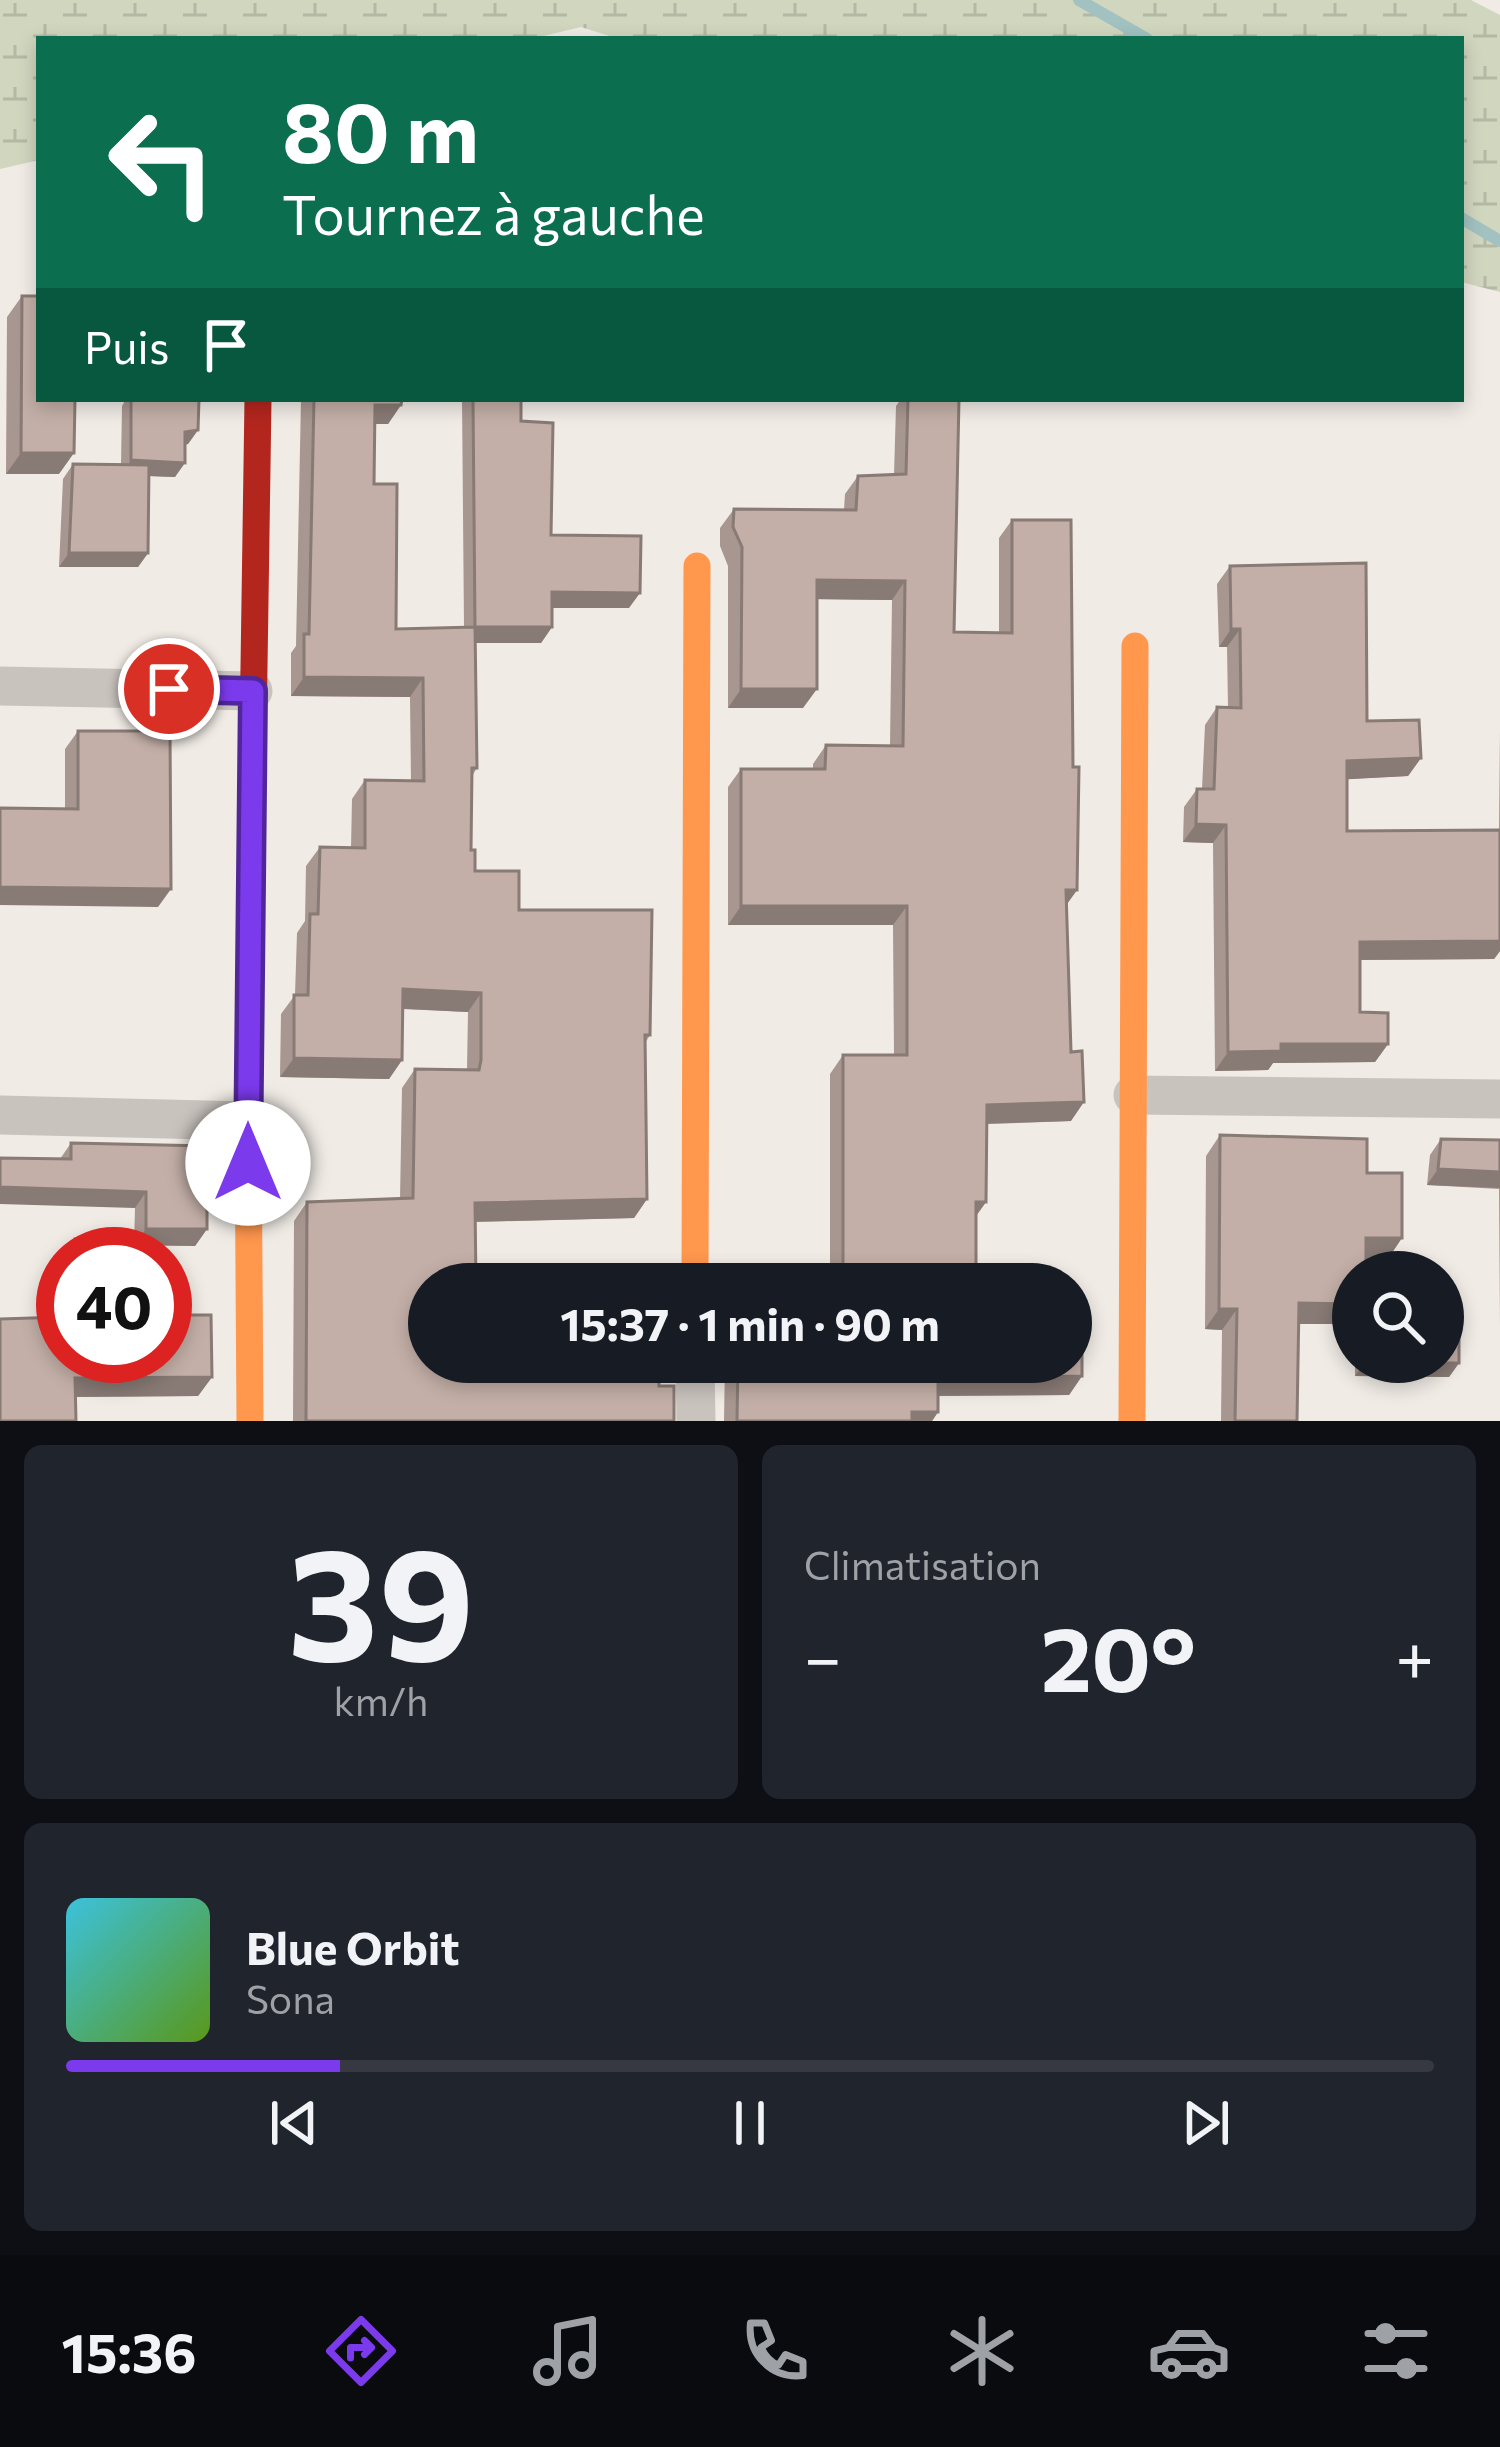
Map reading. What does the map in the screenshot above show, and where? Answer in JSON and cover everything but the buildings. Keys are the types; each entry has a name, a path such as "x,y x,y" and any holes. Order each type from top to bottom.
{"street":[{"path":"250,1421 248,1120 259,402"},
{"path":"695,1263 697,566"},
{"path":"1132,1421 1135,646"},
{"path":"0,686 253,691"},
{"path":"1133,1095 1500,1099"},
{"path":"0,1115 248,1120"},
{"path":"695,1383 696,1421"}],"green space":[{"path":"0,0 1471,0 1500,15 1500,292 1464,283 1464,36 610,36 581,27 544,36 36,36 36,161 0,169"}],"waterway":[{"path":"1079,0 1142,36"},
{"path":"1464,220 1500,241"}],"traffic: slow":[{"path":"695,1263 697,566"},
{"path":"1132,1421 1135,646"},
{"path":"250,1421 252,801"}],"traffic: jam":[{"path":"252,801 258,402"}],"route":[{"path":"169,689 253,691 248,1163"}]}
